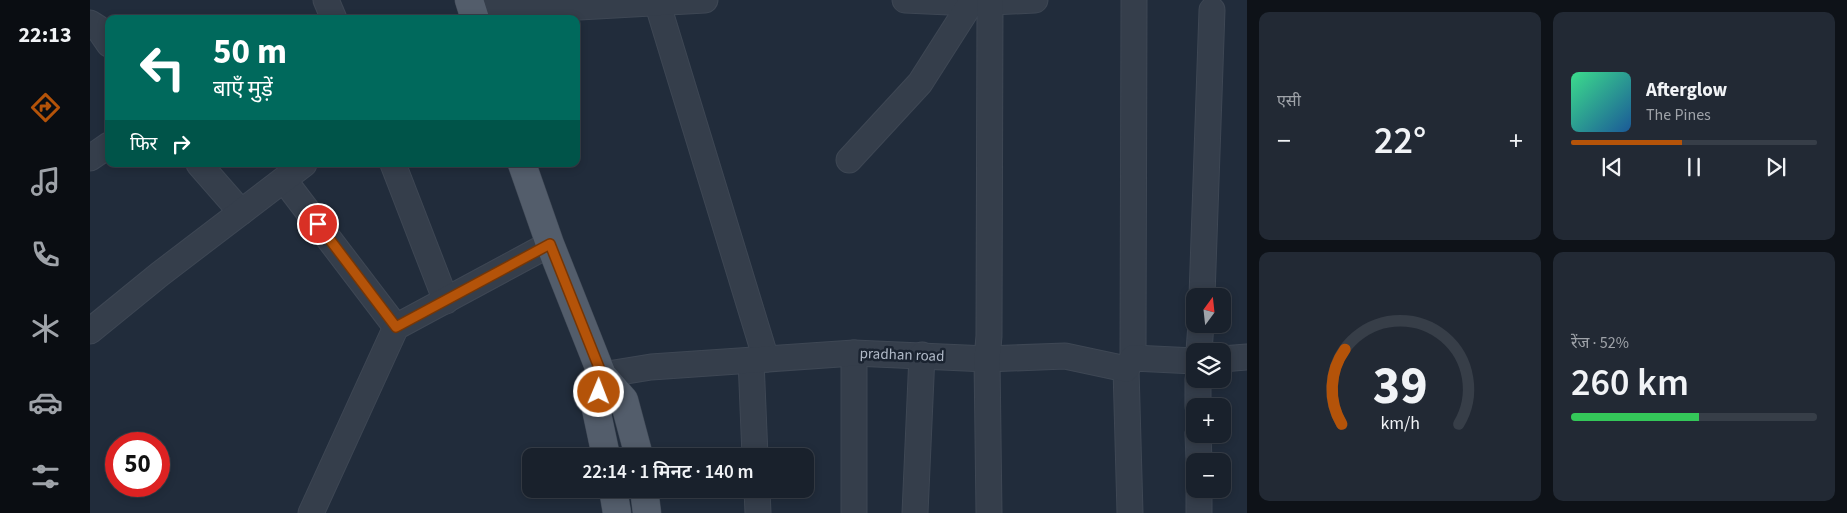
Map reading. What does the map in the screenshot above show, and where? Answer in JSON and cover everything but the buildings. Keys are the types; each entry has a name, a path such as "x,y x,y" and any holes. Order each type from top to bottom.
{"main road":[{"path":"523,167 550,244 602,375 624,400 637,448"},
{"path":"602,375 596,409 604,448"},
{"path":"614,498 617,513"},
{"path":"645,498 647,513"}],"street":[{"path":"326,0 332,15"},
{"path":"472,10 705,0"},
{"path":"904,0 981,3 1035,0"},
{"path":"1130,513 1134,0"},
{"path":"656,2 758,360 755,448"},
{"path":"849,160 920,82 981,3"},
{"path":"981,3 989,336 987,360 989,513"},
{"path":"1202,288 1212,10"},
{"path":"90,23 98,28 105,38"},
{"path":"90,158 105,148"},
{"path":"202,167 241,212"},
{"path":"90,330 300,167"},
{"path":"394,167 446,301"},
{"path":"284,180 396,327"},
{"path":"311,513 396,327 550,244"},
{"path":"854,353 854,513"},
{"name":"pradhan road","path":"602,375 651,367 854,353 922,355 987,360 1065,356 1130,364 1186,361"},
{"path":"914,513 922,355"},
{"path":"1231,358 1247,357"},
{"path":"757,498 758,513"},
{"path":"1199,498 1199,513"}],"route":[{"path":"318,224 396,327 550,244 602,375 599,392"}]}
